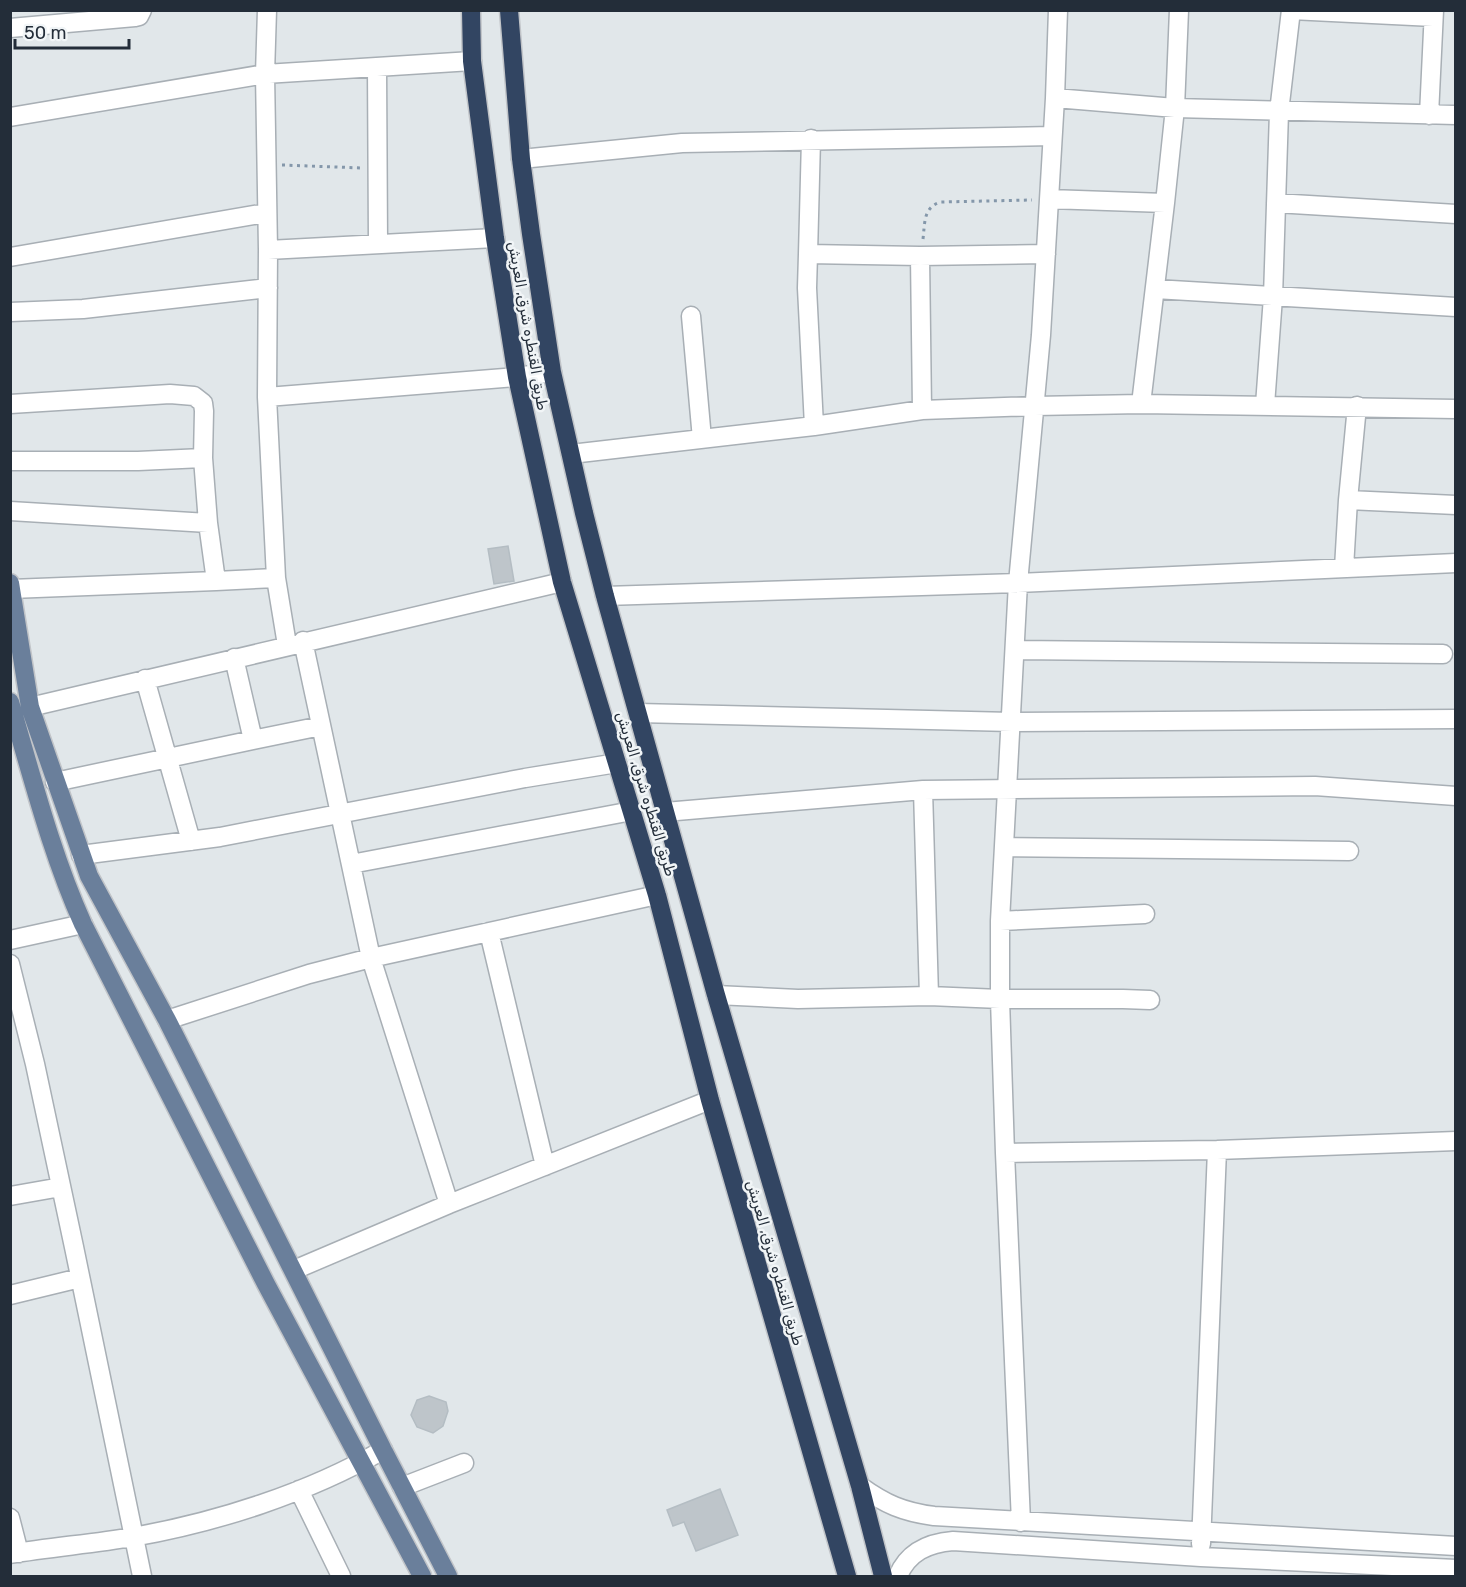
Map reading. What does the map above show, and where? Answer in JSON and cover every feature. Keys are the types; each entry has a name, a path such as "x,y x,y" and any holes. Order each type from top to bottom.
{"highway":[{"name":"طريق القنطره شرق, العريش","path":"471,10 472,61 495,238 517,377 562,582 657,895 710,1100 847,1576"},
{"name":"طريق القنطره شرق, العريش","path":"512,11 521,159 552,372 571,454 605,596 665,812 884,1576"}],"main road":[{"path":"11,586 30,707 89,876 167,1020 448,1576"},
{"path":"10,702 68,890 83,924 266,1284 418,1575"}],"street":[{"path":"10,28 135,17 139,16 142,10"},
{"path":"267,10 265,74 268,250 267,397 276,578 321,726 371,958 449,1204"},
{"path":"1021,1522 1005,1153 1000,921 1018,583 1035,405 1046,254 1058,10"},
{"path":"1141,404 1175,108 1179,10"},
{"path":"1265,405 1274,297 1279,112 1291,10 1433,14 1429,115"},
{"path":"10,117 265,74 472,61"},
{"path":"377,67 378,244"},
{"path":"1055,98 1175,108 1455,115"},
{"path":"521,159 682,143 1052,136"},
{"path":"811,139 807,288 814,426"},
{"path":"1049,199 1165,203"},
{"path":"1276,203 1455,214"},
{"path":"10,257 266,213"},
{"path":"268,250 495,238"},
{"path":"808,254 920,256 1046,254"},
{"path":"920,256 922,410"},
{"path":"10,312 83,309 268,288"},
{"path":"1155,289 1455,307"},
{"path":"691,316 702,440"},
{"path":"267,397 517,377 552,372"},
{"path":"10,404 170,394 194,396 203,403 202,458 216,581"},
{"path":"571,454 814,426 922,410 1035,405 1141,404 1455,408"},
{"path":"1344,568 1357,406"},
{"path":"10,461 138,461 202,458"},
{"path":"1348,500 1455,505"},
{"path":"10,511 208,523"},
{"path":"605,596 1018,583 1455,563"},
{"path":"11,586 276,578"},
{"path":"30,707 562,582"},
{"path":"1016,650 1443,654"},
{"path":"234,658 254,740"},
{"path":"145,679 191,841"},
{"path":"638,713 1012,722 1455,719"},
{"path":"55,782 321,726"},
{"path":"81,855 191,841 525,778 617,764"},
{"path":"665,812 923,790 1315,786 1455,796"},
{"path":"923,790 929,996"},
{"path":"351,864 632,811"},
{"path":"1005,847 1349,851"},
{"path":"167,1020 309,974 371,958 657,895"},
{"path":"1000,921 1145,914"},
{"path":"10,940 83,924"},
{"path":"489,932 545,1166"},
{"path":"10,964 61,1187 142,1576"},
{"path":"717,995 798,999 929,996 1150,1000"},
{"path":"294,1270 449,1204 710,1100"},
{"path":"1005,1153 1217,1150 1455,1141"},
{"path":"1201,1557 1217,1150"},
{"path":"10,1196 61,1187"},
{"path":"10,1294 80,1278"},
{"path":"10,1518 15,1553 134,1537 224,1515 299,1490 360,1463 383,1450"},
{"path":"402,1487 464,1463"},
{"path":"860,1486 892,1507 910,1513 1021,1522 1455,1546"},
{"path":"299,1490 341,1576"},
{"path":"898,1576 917,1550 935,1543 953,1541 1201,1557 1324,1570 1425,1572 1455,1569"}],"path":[{"path":"265,165 362,168"},
{"path":"920,256 926,211 933,204 1049,199"}],"building":[{"path":"508,546 514,581 494,584 488,549"},
{"path":"429,1396 446,1402 448,1411 443,1426 433,1433 417,1427 411,1415 417,1400"},
{"path":"720,1489 738,1535 696,1551 684,1522 673,1526 667,1510"}]}
